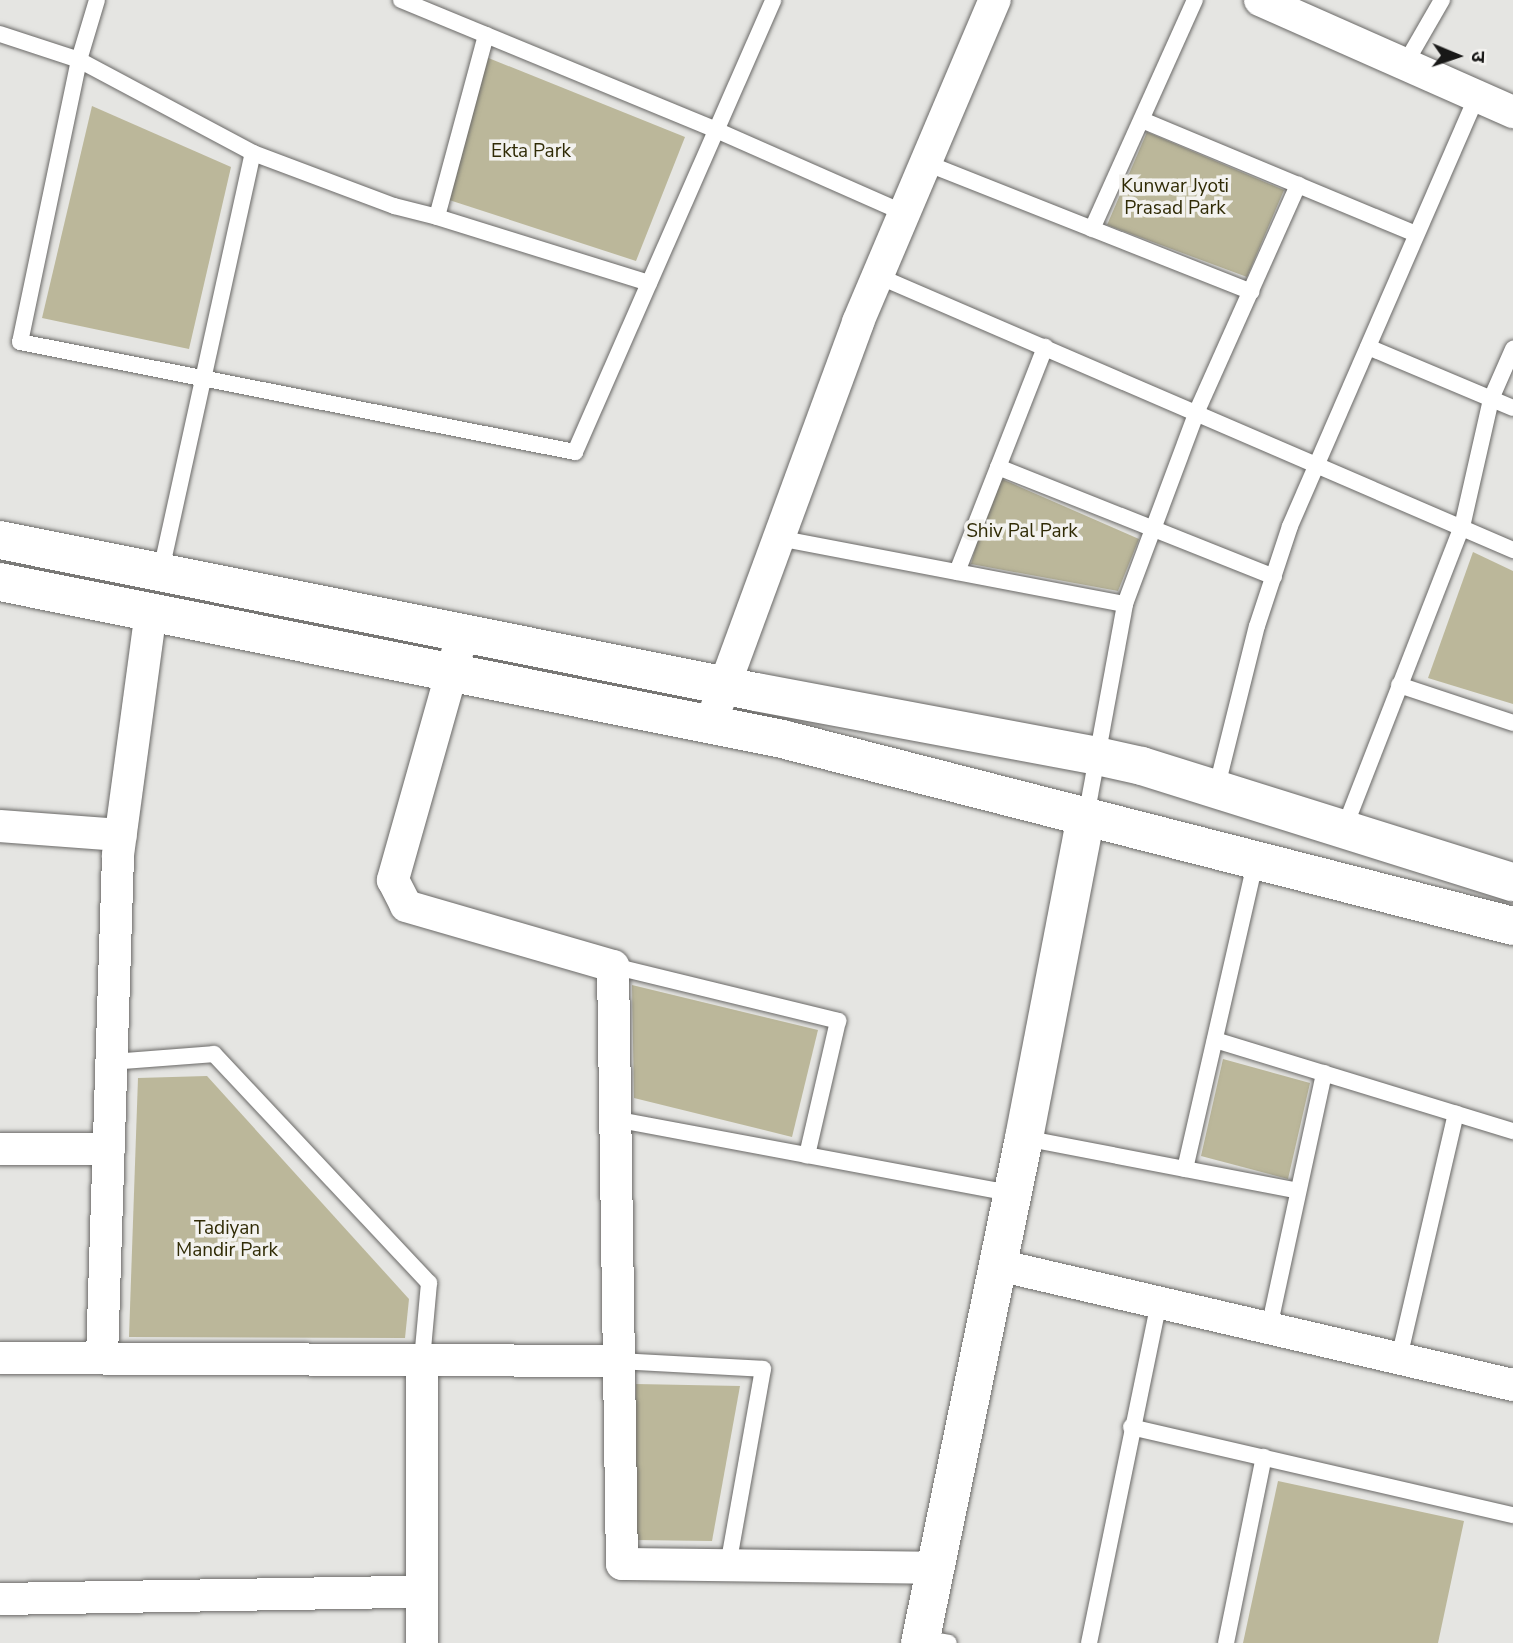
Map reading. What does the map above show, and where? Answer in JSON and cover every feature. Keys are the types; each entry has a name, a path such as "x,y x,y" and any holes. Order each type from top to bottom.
{"street":[{"path":"710,725 878,276 995,0"},
{"path":"1260,0 1513,112"},
{"path":"0,540 156,592 451,673 782,739 1513,926"},
{"path":"0,582 156,592 463,632 723,685 1097,756 1513,882"},
{"path":"102,1357 121,835 156,592"},
{"path":"463,632 393,880 406,906 614,966 617,1361 622,1564 936,1568"},
{"path":"930,1641 936,1568 1013,1194 1086,817"},
{"path":"0,826 121,835"},
{"path":"0,1149 109,1149"},
{"path":"998,1265 1513,1385"},
{"path":"0,1358 617,1361"},
{"path":"422,1360 422,1643"},
{"path":"0,1599 422,1592"}],"lane":[{"path":"97,0 79,60 20,342 576,452 773,0"},
{"path":"401,0 716,130 904,214"},
{"path":"1092,229 1195,0"},
{"path":"1405,64 1442,0"},
{"path":"0,34 79,60 253,153 394,206 649,283"},
{"path":"437,217 486,35"},
{"path":"1216,790 1257,626 1290,526 1477,96"},
{"path":"1142,120 1416,234"},
{"path":"156,592 253,153"},
{"path":"926,163 1251,292"},
{"path":"1086,817 1125,604 1198,411 1298,185"},
{"path":"878,276 1198,411 1513,550"},
{"path":"957,572 1045,347"},
{"path":"1367,347 1513,408"},
{"path":"1343,831 1462,527 1491,399 1513,349"},
{"path":"998,467 1274,577"},
{"path":"778,538 1125,604"},
{"path":"1399,685 1513,723"},
{"path":"1185,1170 1256,860"},
{"path":"614,966 838,1021 807,1155"},
{"path":"1215,1040 1513,1131"},
{"path":"111,1062 214,1054 429,1283 422,1360"},
{"path":"1269,1328 1324,1073"},
{"path":"1399,1358 1455,1114"},
{"path":"614,1119 1013,1194"},
{"path":"1024,1138 1298,1192"},
{"path":"1089,1643 1131,1427 1159,1303"},
{"path":"617,1361 763,1369 727,1565"},
{"path":"1131,1427 1513,1515"},
{"path":"1226,1643 1264,1457"}],"green space":[{"name":"Ekta Park","path":"481,55 685,137 636,261 443,198"},
{"path":"92,106 231,167 189,349 42,318"},
{"name":"Kunwar Jyoti Prasad Park","path":"1147,132 1284,190 1247,277 1107,225"},
{"name":"Shiv Pal Park","path":"995,476 1139,539 1118,591 971,564"},
{"path":"1473,552 1513,571 1513,704 1428,678"},
{"path":"632,985 818,1030 792,1137 634,1098"},
{"path":"1223,1059 1310,1083 1288,1179 1201,1156"},
{"name":"Tadiyan Mandir Park","path":"207,1076 409,1299 405,1338 129,1337 138,1078"},
{"path":"636,1384 740,1386 712,1541 636,1540"},
{"path":"1278,1481 1464,1521 1438,1643 1243,1643"}]}
